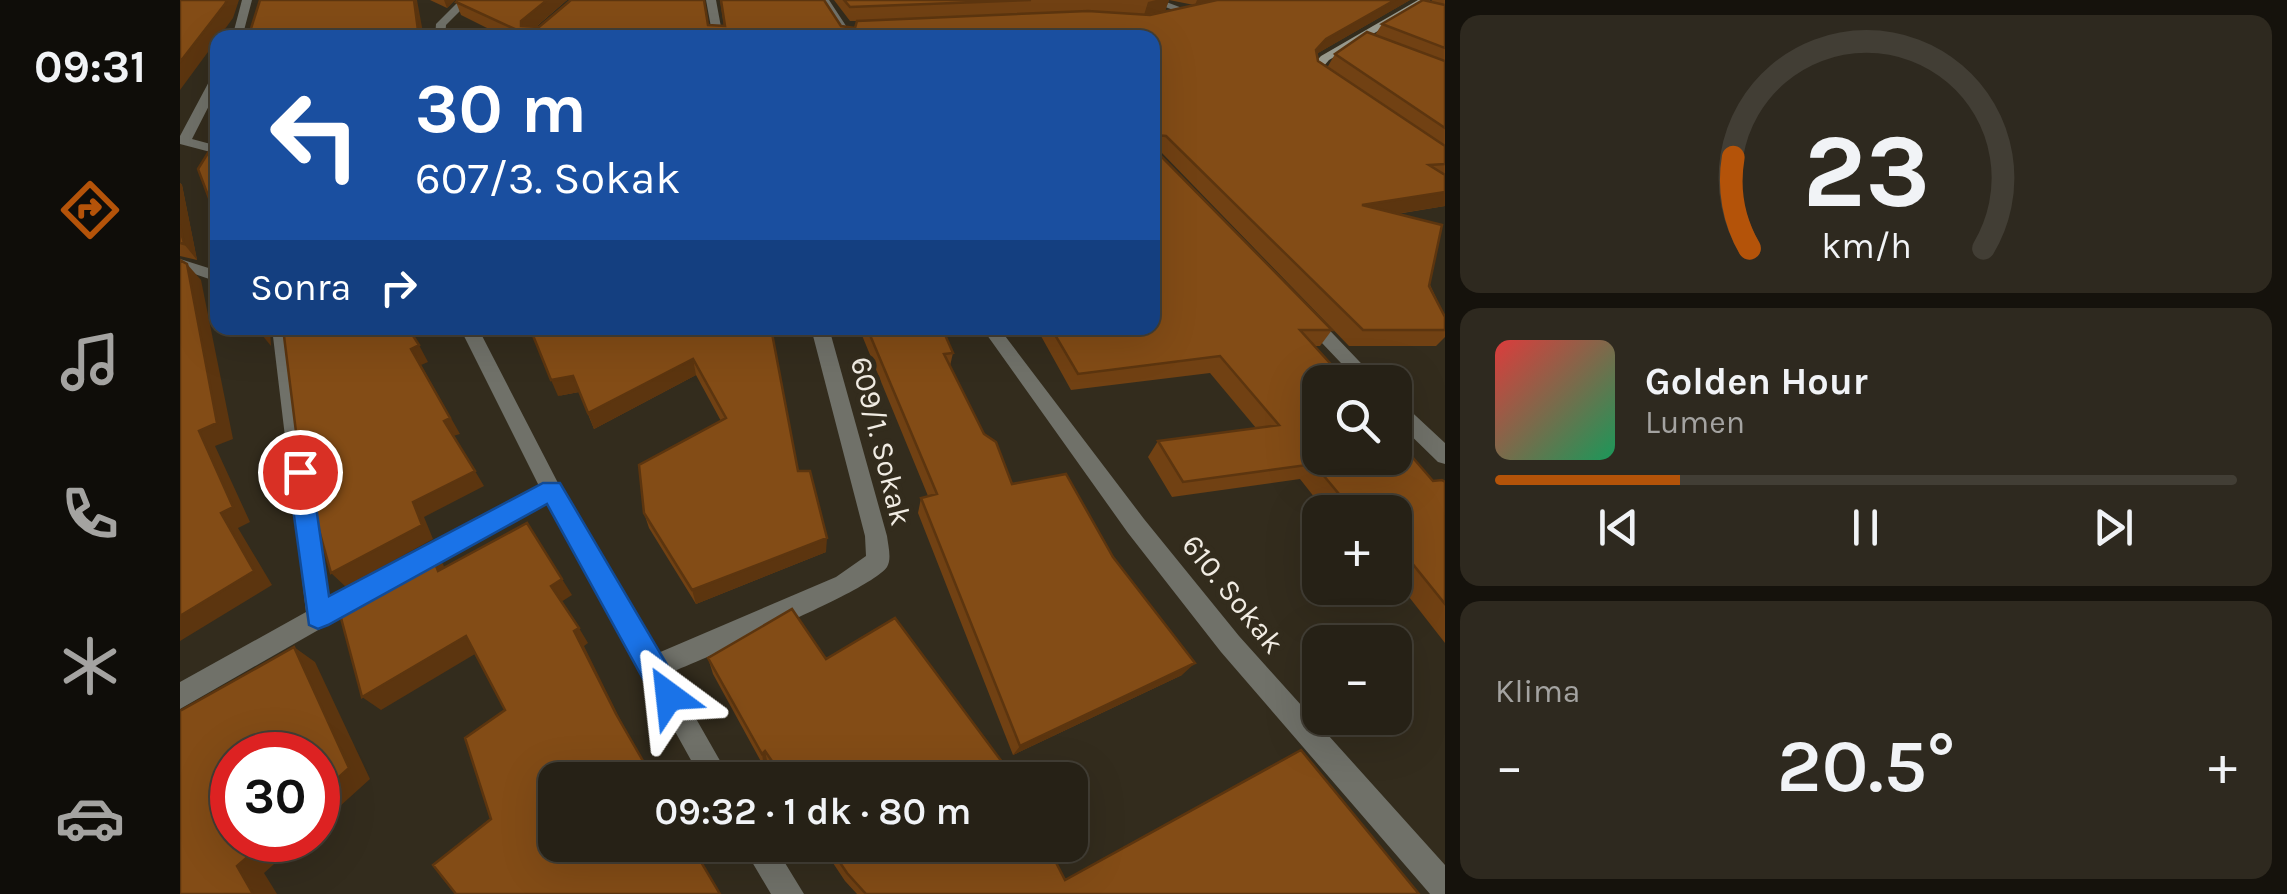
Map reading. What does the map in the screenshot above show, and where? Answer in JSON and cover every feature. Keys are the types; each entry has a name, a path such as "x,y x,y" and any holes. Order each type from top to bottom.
{"street":[{"path":"239,30 248,0"},
{"path":"441,30 442,24 466,0"},
{"path":"711,0 717,30"},
{"path":"824,0 829,14 845,30"},
{"path":"1152,0 1192,14"},
{"path":"1345,94 1318,74 1317,67 1356,38 1423,6"},
{"path":"1175,18 1208,10"},
{"path":"858,30 865,28"},
{"path":"1356,38 1374,44"},
{"path":"210,90 182,140 210,148"},
{"path":"180,264 210,274"},
{"path":"1302,312 1353,365"},
{"path":"282,335 318,616"},
{"path":"473,335 551,490 706,762"},
{"name":"609/1. Sokak","path":"653,668 844,584 878,561 876,536 822,335"},
{"name":"610. Sokak","path":"995,335 1136,526 1230,644 1444,888"},
{"path":"1412,425 1444,456"},
{"path":"180,696 551,490"},
{"path":"768,862 789,894"}],"building":[{"path":"180,0 227,0 180,62"},
{"path":"260,0 414,0 418,30 251,30"},
{"path":"547,0 521,21 521,26 539,27 571,0 704,0 708,25 725,26 721,0 824,0 841,26 855,28 857,21 1088,11 1150,15 1217,0 1395,0 1326,39 1316,50 1318,61 1445,146 1445,164 1429,165 1445,175 1445,192 1362,205 1442,225 1429,286 1445,317 1445,330 1363,330 1166,136 1160,135 1160,30 517,30 456,2"},
{"path":"844,0 1031,0 850,7"},
{"path":"1423,0 1445,5 1445,48 1382,24"},
{"path":"1367,32 1445,61 1445,128 1335,54"},
{"path":"210,150 210,201 198,169"},
{"path":"1160,155 1332,330 1300,330 1332,365 1302,365 1302,466 1183,482 1158,441 1279,425 1220,356 1078,374 1055,335 1160,335"},
{"path":"180,260 187,264 217,423 199,431 233,507 221,513 254,571 180,616"},
{"path":"284,335 413,335 419,345 411,349 450,418 444,421 475,471 413,502 422,525 331,573 307,487 316,483 296,432"},
{"path":"533,335 772,335 798,471 810,471 827,538 692,590 644,513 639,465 726,418 693,359 588,413 573,376 551,380"},
{"path":"870,335 945,335 953,353 944,354 984,434 996,442 1012,484 1066,474 1113,557 1195,663 1020,746 921,498 937,494"},
{"path":"1412,457 1433,481 1445,482 1445,604 1412,563 1412,495 1340,495 1323,475 1412,475"},
{"path":"527,523 562,579 551,586 579,628 574,631 644,762 538,762 538,862 701,862 720,894 456,894 433,865 491,819 465,738 505,710 466,636 362,697 336,599 429,547 438,571"},
{"path":"792,609 826,659 895,618 1002,762 773,762 765,751 762,754 708,658"},
{"path":"294,647 333,732 210,732 210,862 242,862 237,866 253,894 180,894 180,711"},
{"path":"340,748 349,768 340,776"},
{"path":"1301,750 1419,894 866,894 840,862 1056,862 1065,880"}],"route":[{"path":"300,472 318,616 551,490 669,696"}]}
